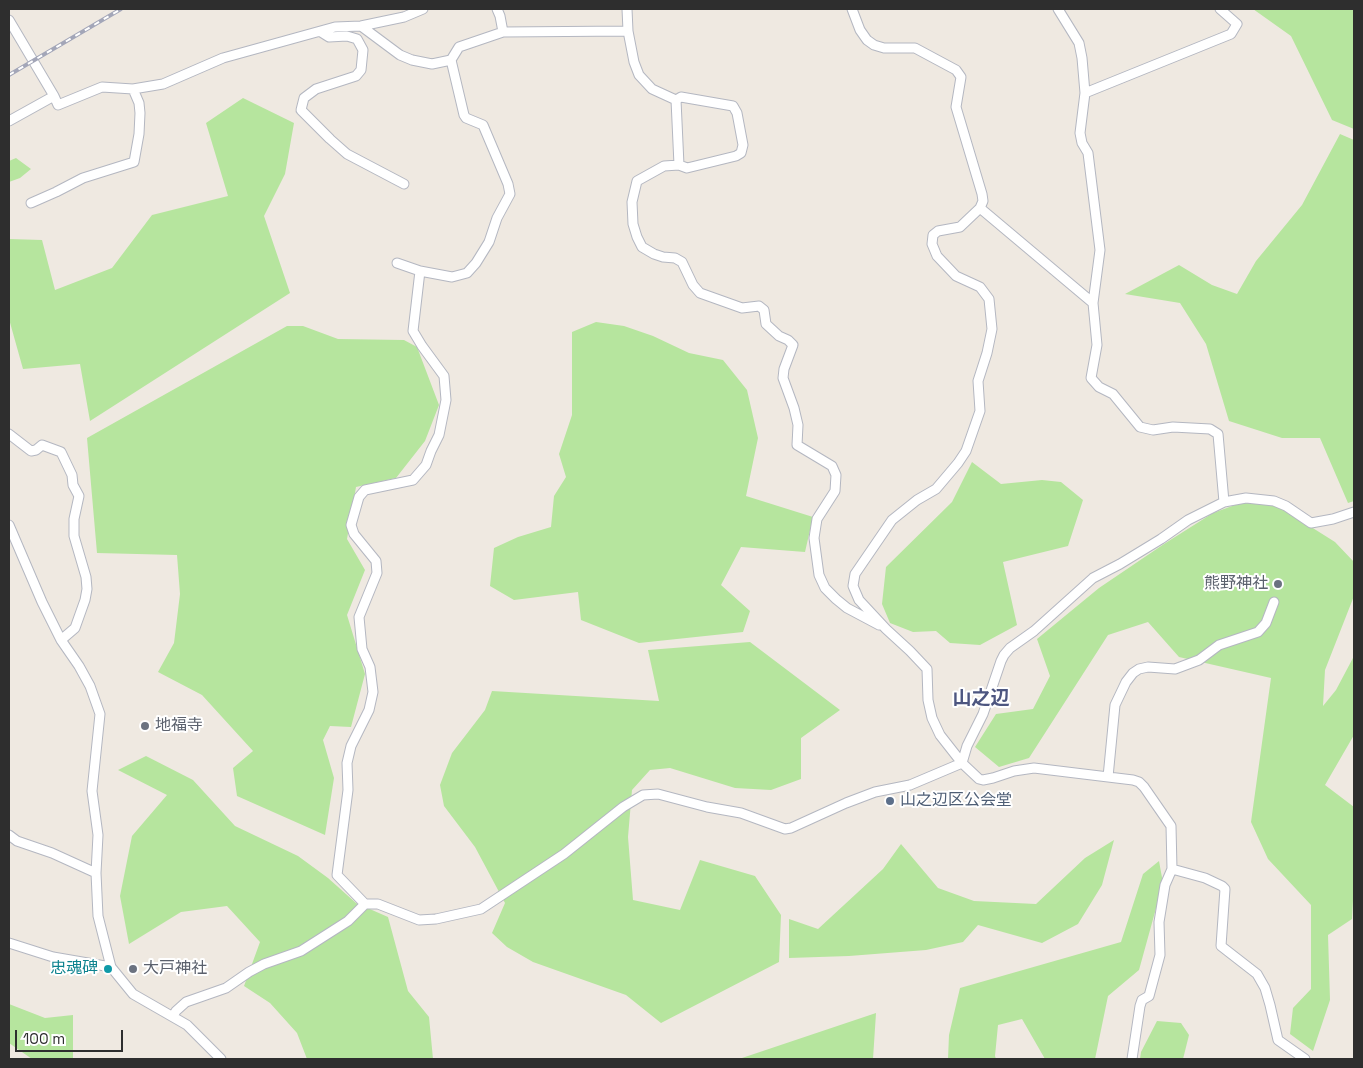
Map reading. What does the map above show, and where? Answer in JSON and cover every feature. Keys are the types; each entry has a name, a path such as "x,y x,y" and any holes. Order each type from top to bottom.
{"street":[{"path":"9,20 58,104 102,87 133,89 162,84 223,58 335,27 361,26 404,17 423,9"},
{"path":"497,9 503,32"},
{"path":"627,9 628,31 634,62 639,75 652,89 676,100"},
{"path":"852,9 860,30 867,40 874,45 884,48 915,48 956,70 961,77 956,107 983,201 980,208 960,227 938,230 933,235 932,244 937,256 956,276 980,287 989,299 992,328 987,353 978,381 980,411 966,451 936,489 917,500 892,520 855,574 853,586 859,600 927,669 928,700 932,718 940,735 962,763 979,779 982,780 1026,768 1056,769 1139,782 1164,814 1171,826 1172,869 1165,885 1159,922 1160,955 1148,996 1142,1000 1140,1006 1132,1059"},
{"path":"1058,9 1079,43 1085,93 1080,133 1082,143 1088,153 1100,250 1093,303 1097,345 1091,378 1099,387 1113,394 1140,427 1153,430 1173,427 1210,429 1218,434 1224,502"},
{"path":"1085,93 1231,34 1237,24 1220,9"},
{"path":"361,26 400,55 412,60 432,64 451,60 460,47 503,32 628,31"},
{"path":"321,32 329,37 347,36 356,40 363,50 361,70 356,76 316,89 304,98 301,110 347,154 404,184"},
{"path":"397,263 420,271 452,277 467,273 476,264 489,242 497,218 510,194 508,184 484,125 466,118 464,115 451,60"},
{"path":"31,203 82,178 134,162 139,134 140,113 139,103 133,89"},
{"path":"9,121 54,96"},
{"path":"676,100 681,97 733,106 737,113 743,145 741,153 736,156 687,168 679,165 664,166 637,181 632,202 633,224 636,237 642,247 648,251 663,257 675,258 682,262 693,285 700,293 742,308 758,306 764,310 766,324 793,345 783,378 798,425 797,444 832,466 836,475 835,491 817,519 814,538 820,575 825,588 836,599 847,608 886,629"},
{"path":"676,100 679,165"},
{"path":"980,208 1093,303"},
{"path":"365,904 337,875 348,790 347,763 351,746 369,710 374,692 370,667 362,649 360,617 377,573 376,561 354,534 351,524 359,498 365,490 413,480 426,465 439,435 446,400 444,376 413,331 420,271"},
{"path":"9,434 31,451 36,450 42,445 62,452 79,496 74,519 74,536 86,577 85,600 75,628 62,640"},
{"path":"962,763 967,746 984,714 1000,661 1010,648 1034,631 1087,581 1161,539 1188,520 1224,502 1246,498 1268,499 1279,503 1306,520 1316,523 1354,512"},
{"path":"9,525 42,602 90,686 100,714 92,790 98,835 96,873 98,916 111,967 133,994 187,1025 221,1059"},
{"path":"1108,777 1115,705 1126,682 1133,673 1148,666 1175,669 1199,660 1219,645 1258,632 1266,623 1274,602"},
{"path":"173,1016 186,1002 226,988 264,964 302,951 348,921 365,904 378,904 420,920 436,919 481,909 564,854 623,807 643,795 658,794 707,807 741,813 785,829 846,802 875,792 910,785 962,763"},
{"path":"11,840 52,853 96,873"},
{"path":"1172,869 1206,878 1225,889 1221,946 1256,974 1265,988 1278,1040 1305,1059"},
{"path":"9,943 52,957 111,967"}],"green space":[{"path":"1253,9 1354,9 1354,129 1332,120 1291,36"},
{"path":"243,98 294,123 285,174 264,216 290,293 90,421 80,364 23,369 9,319 9,239 42,240 55,290 112,268 152,215 228,196 206,123"},
{"path":"1340,134 1354,140 1354,501 1348,503 1320,438 1282,438 1229,421 1206,344 1180,303 1125,294 1179,265 1212,285 1237,294 1256,261 1302,205"},
{"path":"16,158 31,169 20,178 9,182 9,161"},
{"path":"596,322 624,326 653,336 689,353 723,360 747,390 758,438 746,496 813,517 805,552 741,547 721,585 750,611 743,632 639,643 581,620 578,592 514,600 490,586 494,548 518,537 551,527 554,496 566,477 559,454 572,415 572,332"},
{"path":"287,326 303,326 338,339 404,340 417,347 439,405 425,441 396,478 356,487 347,539 365,570 347,615 365,674 351,727 330,726 323,740 334,778 325,835 237,796 233,768 253,751 202,695 158,672 174,643 180,594 177,555 97,553 87,438"},
{"path":"972,462 1001,484 1042,480 1061,482 1083,500 1068,546 1003,562 1017,625 980,645 950,643 936,631 913,632 890,623 882,604 886,567 952,502"},
{"path":"1246,501 1273,503 1335,542 1354,562 1354,596 1325,670 1323,706 1336,690 1354,656 1354,735 1325,785 1354,807 1352,919 1328,935 1330,1000 1313,1051 1290,1034 1293,1008 1311,989 1311,905 1268,859 1251,822 1271,678 1179,657 1148,622 1108,635 1029,758 999,767 975,747 996,714 1033,709 1050,676 1037,639 1099,588 1164,544 1213,513"},
{"path":"750,642 840,710 801,738 801,779 771,790 735,788 670,768 650,770 632,790 628,837 633,900 680,910 700,860 755,876 781,915 779,962 661,1023 626,995 533,962 507,947 492,933 505,903 475,847 444,806 440,785 452,753 485,710 492,691 659,701 648,650"},
{"path":"146,756 193,780 235,826 298,856 328,878 356,903 388,917 408,991 429,1017 433,1059 307,1059 297,1033 270,1003 244,986 260,942 227,906 181,912 129,944 120,896 132,836 167,795 118,770"},
{"path":"1114,840 1102,885 1078,924 1042,943 978,925 963,942 926,950 849,956 789,958 789,919 818,929 883,869 901,844 938,888 974,901 1036,904 1085,858"},
{"path":"1159,861 1163,883 1139,970 1108,996 1095,1059 1045,1059 1022,1019 998,1025 996,1059 948,1059 949,1035 960,988 1121,942 1143,874"},
{"path":"9,1004 45,1018 73,1015 73,1059 32,1059 9,1043"},
{"path":"876,1013 873,1059 739,1059"},
{"path":"1157,1021 1181,1023 1189,1035 1183,1059 1140,1059 1141,1052"}],"railway":[{"path":"9,75 121,9"}],"place":[{"name":"熊野神社","path":"1278,584"},
{"name":"地福寺","path":"145,726"},
{"name":"山之辺区公会堂","path":"890,801"},
{"name":"忠魂碑","path":"108,969"},
{"name":"大戸神社","path":"133,969"}],"district":[{"name":"山之辺","path":"981,699"}]}
